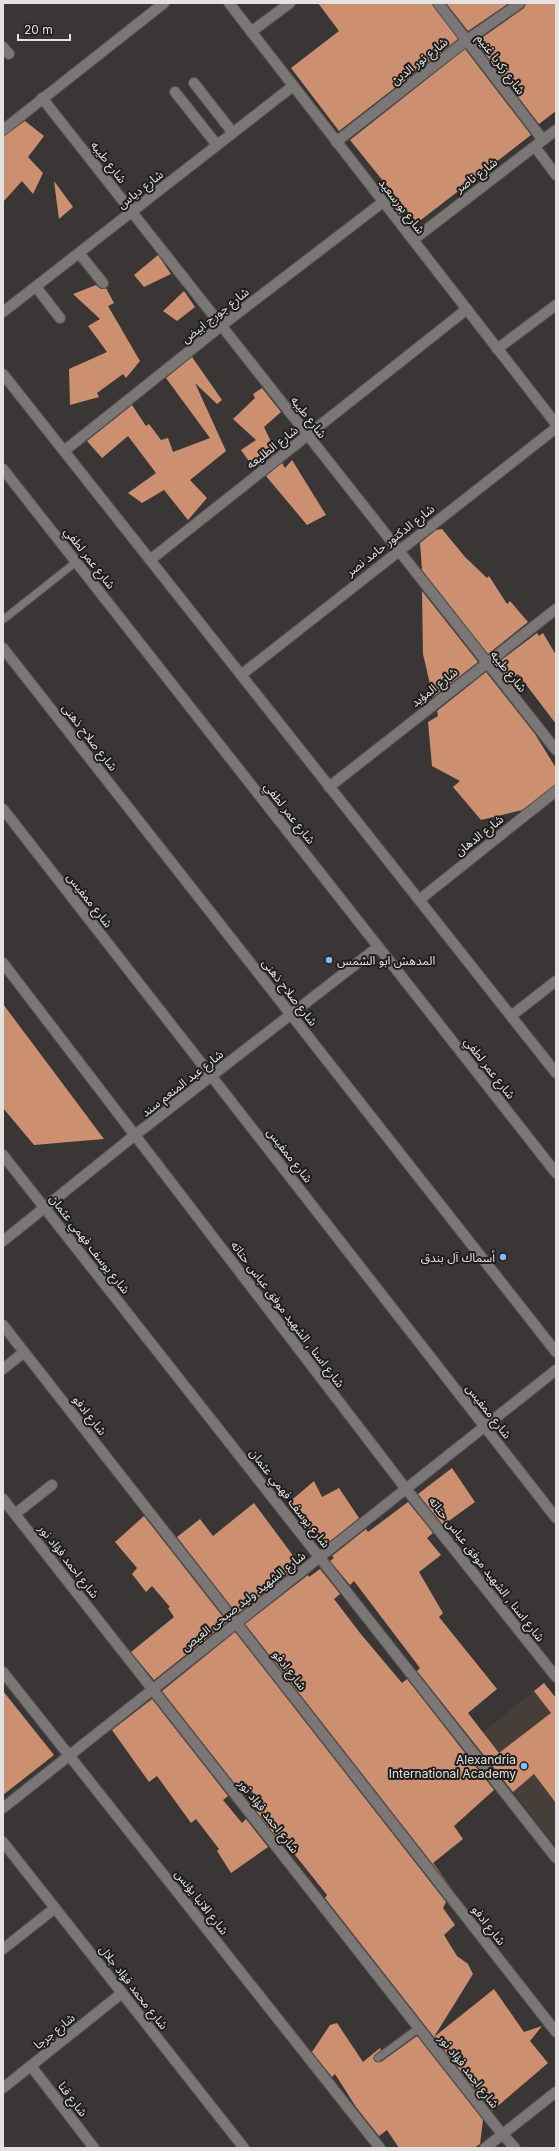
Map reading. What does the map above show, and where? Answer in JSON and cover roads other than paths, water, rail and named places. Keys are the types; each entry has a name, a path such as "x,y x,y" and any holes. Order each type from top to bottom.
{"street":[{"path":"3,130 164,3"},
{"name":"شارع بورسعيد","path":"229,3 556,424"},
{"path":"252,32 290,3"},
{"name":"شارع زكريا غنيم","path":"438,3 543,140"},
{"name":"شارع نور الدين","path":"336,142 467,40 520,3"},
{"path":"194,83 233,133"},
{"name":"شارع دياس","path":"3,312 293,86"},
{"path":"175,92 217,145"},
{"name":"شارع طيبه","path":"42,98 397,551 556,750"},
{"name":"شارع ناصر","path":"413,240 556,130"},
{"path":"534,147 556,175"},
{"name":"شارع جورج ابيض","path":"64,451 221,326 383,202"},
{"path":"79,253 103,283"},
{"path":"36,287 60,318"},
{"path":"497,349 556,305"},
{"name":"شارع الطليعه","path":"150,560 467,309"},
{"path":"3,374 556,1073"},
{"name":"شارع الدكتور حامد نصر","path":"241,675 397,551 556,428"},
{"name":"شارع عمر لطفي","path":"3,469 556,1173"},
{"name":"شارع المؤيد","path":"329,787 486,662 556,609"},
{"name":"شارع صلاح ذهنى","path":"3,648 556,1352"},
{"name":"شارع الدهان","path":"419,900 556,791"},
{"name":"شارع ممفيس","path":"3,809 556,1518"},
{"name":"شارع عبد المنعم سند","path":"3,1241 135,1135 378,947"},
{"name":"شارع اسنا , الشهيد موفق عباس حتاته","path":"3,963 406,1489 556,1677"},
{"path":"510,1016 556,981"},
{"name":"شارع يوسف فهمي عثمان","path":"3,1155 556,1858"},
{"name":"شارع ادفو","path":"3,1325 556,2032"},
{"path":"3,1369 24,1352"},
{"name":"شارع الشهيد وليد صبحى العيص","path":"3,1808 556,1370"},
{"path":"15,1514 52,1485"},
{"name":"شارع احمد فؤاد نور","path":"3,1498 502,2134 516,2148"},
{"name":"شارع الانبا يؤنس","path":"3,1672 380,2148"},
{"name":"شارع محمد فؤاد جلال","path":"3,1842 244,2148"},
{"path":"3,1949 55,1908"},
{"name":"شارع جرجا","path":"3,2088 122,1993"},
{"name":"شارع قنا","path":"31,2066 94,2148"},
{"path":"485,2148 556,2092"}],"lane":[{"path":"4,619 76,562"},
{"path":"378,2058 419,2028"}],"place":[{"name":"المدهش ابو الشمس","path":"329,960"},
{"name":"أسماك آل بندق","path":"503,1257"},
{"name":"Alexandria International Academy","path":"524,1766"}]}
